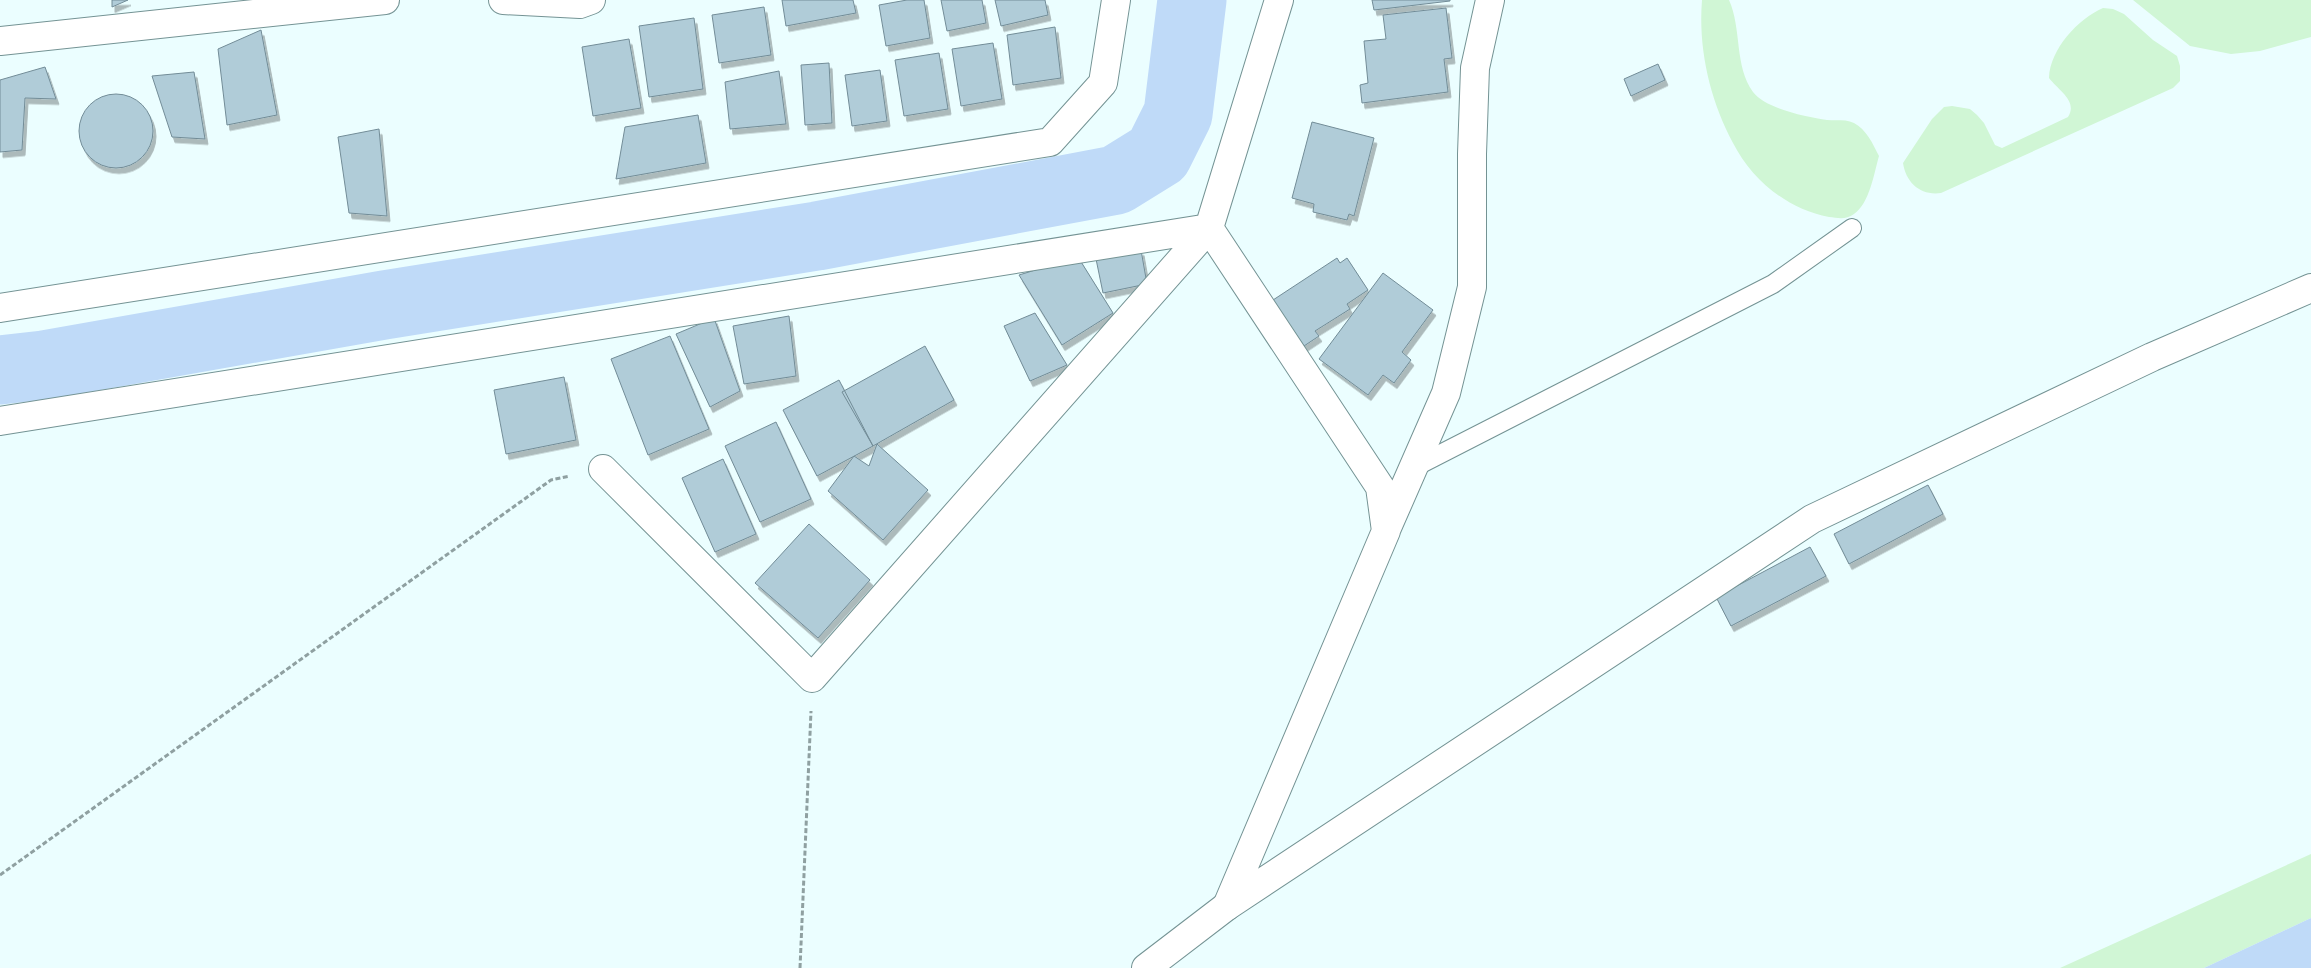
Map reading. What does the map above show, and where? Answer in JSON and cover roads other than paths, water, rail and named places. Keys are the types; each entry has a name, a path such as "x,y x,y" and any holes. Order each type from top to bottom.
{"street":[{"path":"0,41 385,0"},
{"path":"503,0 580,4 591,0"},
{"path":"0,308 1050,142 1103,82 1116,0"},
{"path":"603,469 812,678 1209,228 1279,0"},
{"path":"1227,906 1446,393 1472,287 1472,154 1475,68 1490,0"},
{"path":"0,421 1209,228"},
{"path":"1209,228 1380,487 1386,531"},
{"path":"1146,968 1227,906 1812,519 2152,357 2311,288"}],"lane":[{"path":"1413,468 1773,284 1852,228"}],"water":[{"path":"2311,918 2311,968 2204,968"}],"waterway":[{"path":"0,370 44,365 384,305 817,236 1116,180 1158,154 1178,114 1192,0"}]}
